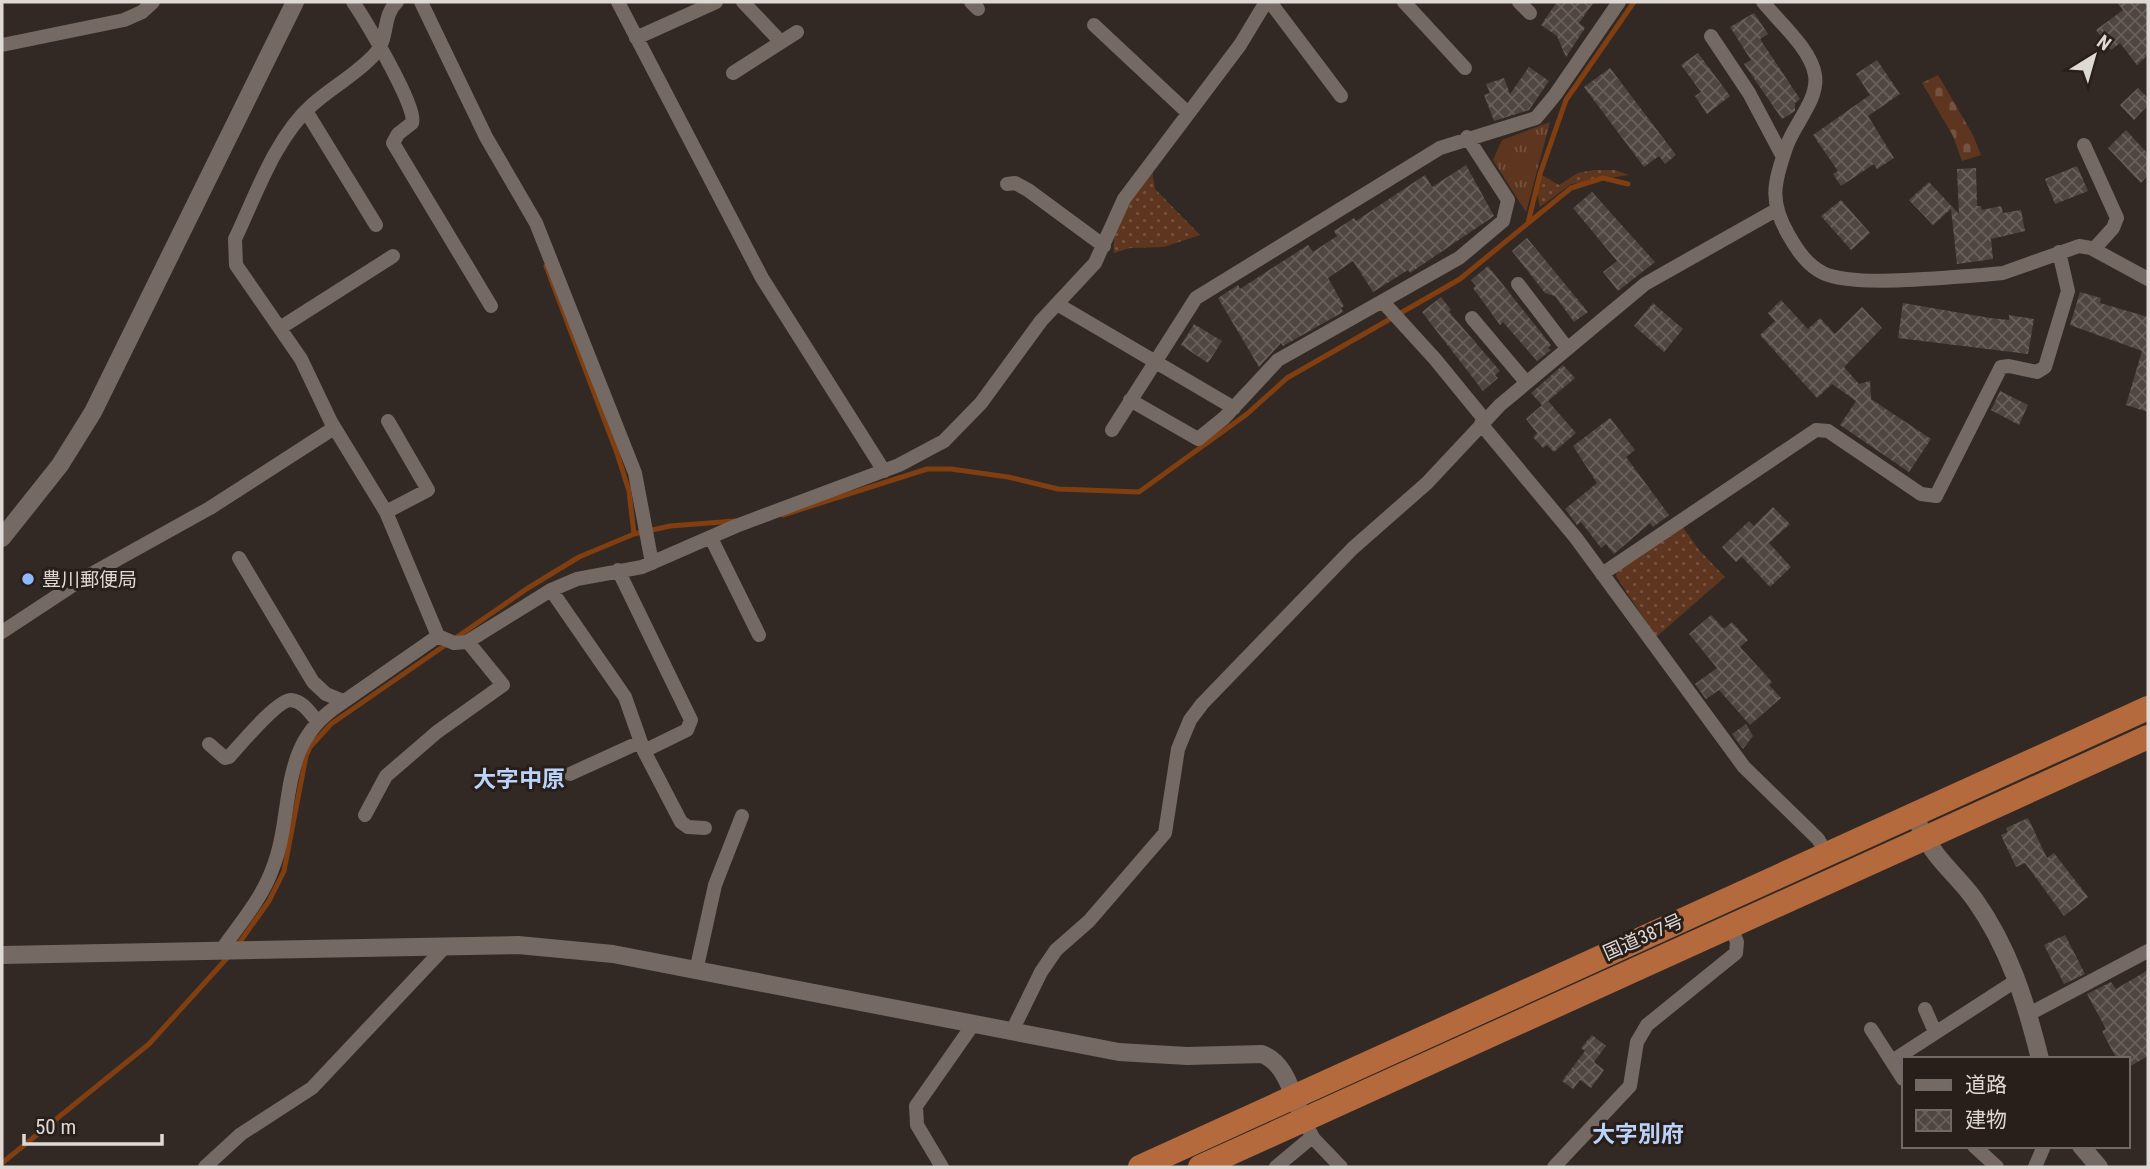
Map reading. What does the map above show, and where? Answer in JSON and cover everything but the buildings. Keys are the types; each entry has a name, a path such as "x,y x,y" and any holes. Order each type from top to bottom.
{"highway":[{"name":"国道387号","path":"1140,1167 2148,708"},
{"name":"国道387号","path":"1200,1167 1308,1129 1731,926 2148,737"}],"street":[{"path":"2,45 124,20 142,12 153,2"},
{"path":"2,538 60,465 93,412 295,2"},
{"path":"353,2 382,45 389,67 415,117 398,134 394,144 491,306"},
{"path":"397,2 390,9 382,45 367,61 306,111 272,162 235,239 233,251 240,274 311,376 334,428 386,512 438,636 460,645 551,590 587,575 652,563 884,471 934,448 954,433 1057,304 1095,263 1124,199 1246,36 1268,2 1341,96"},
{"path":"421,2 486,137 536,223 635,473 652,563"},
{"path":"618,2 762,278 884,471"},
{"path":"636,38 716,2"},
{"path":"743,2 781,43"},
{"path":"1404,2 1465,68"},
{"path":"1519,2 1530,13"},
{"path":"1112,430 1189,305 1205,292 1440,148 1538,116 1619,2"},
{"path":"1763,2 1808,57 1815,73 1813,92 1793,128 1774,196 1776,210 1805,259 1824,273 1844,278 1994,274 2080,246 2094,249 2148,279"},
{"path":"1094,26 1188,113"},
{"path":"733,73 797,33"},
{"path":"1711,36 1749,93 1783,157"},
{"path":"306,111 376,225"},
{"path":"1130,400 1198,439 1234,408 1278,360 1447,266 1505,218 1506,193 1467,137"},
{"path":"2084,145 2117,218 2113,228 2094,249"},
{"path":"1007,184 1015,183 1028,190 1104,246"},
{"path":"1011,1032 1041,972 1056,950 1089,921 1167,829 1178,750 1194,713 1353,548 1427,483 1483,422 1527,382 1645,284 1776,210"},
{"path":"1602,574 1816,430 1828,431 1921,494 1936,496 2001,367 2009,366 2036,372 2045,367 2068,291 2059,252"},
{"path":"279,328 393,256"},
{"path":"1518,284 1567,348"},
{"path":"1383,302 1427,350 1557,514 1744,766 1818,839 1827,853"},
{"path":"1057,304 1234,408"},
{"path":"1472,318 1527,382"},
{"path":"386,512 428,490 388,421"},
{"path":"2,632 84,578 210,508 334,428"},
{"path":"711,538 759,635"},
{"path":"239,558 313,682 326,695 343,701"},
{"path":"570,774 687,730 691,720 618,570"},
{"path":"551,590 623,693 642,746 681,822 688,827 705,828"},
{"path":"220,952 272,872 296,754 317,721 438,636"},
{"path":"365,815 386,776 436,732 503,685 468,642"},
{"path":"209,744 225,758 229,757 279,705 290,700 300,702 317,721"},
{"path":"1915,814 1936,858 1959,880 1979,906 1999,940 2029,1014 2040,1057"},
{"path":"696,971 715,885 742,816"},
{"path":"1554,1167 1627,1091 1632,1082 1637,1042 1643,1030 1736,953 1737,942 1731,926"},
{"path":"2,955 518,945 571,948 972,1026 1139,1054 1262,1054 1272,1059 1283,1071 1308,1129 1341,1167"},
{"path":"205,1167 241,1134 312,1088 445,947"},
{"path":"2029,1014 2148,951"},
{"path":"1892,1061 2017,980"},
{"path":"1925,1009 1935,1032"},
{"path":"942,1167 917,1125 916,1106 972,1026"},
{"path":"1871,1029 1902,1077"},
{"path":"1276,1167 1308,1129"},
{"path":"1976,1148 1997,1167"},
{"path":"2035,1167 2043,1148"},
{"path":"2083,1148 2099,1167"}],"green space":[{"path":"1938,75 1973,135 1981,155 1962,161 1953,136 1922,83"},
{"path":"1550,122 1526,212 1493,160 1502,140"},
{"path":"1152,170 1155,189 1200,235 1164,247 1130,248 1114,253 1120,220"},
{"path":"1615,170 1629,175 1571,184 1540,207 1537,193 1542,175 1559,185 1578,173"},
{"path":"1682,526 1699,550 1725,577 1656,637 1616,576 1617,569"}],"waterway":[{"path":"1528,223 1540,174 1566,100 1634,2"},
{"path":"783,515 927,469 951,469 1008,477 1058,489 1139,492 1247,414 1287,378 1460,279 1571,188 1603,178 1628,184"},
{"path":"546,266 617,453 629,491 634,534"},
{"path":"237,946 269,901 284,871 306,756 310,747 331,724 528,588 579,557 634,534 670,526 735,521"},
{"path":"2,1163 149,1044 229,956"}],"place":[{"name":"豊川郵便局","path":"28,579"}],"district":[{"name":"大字中原","path":"519,779"},
{"name":"大字別府","path":"1638,1134"}]}
